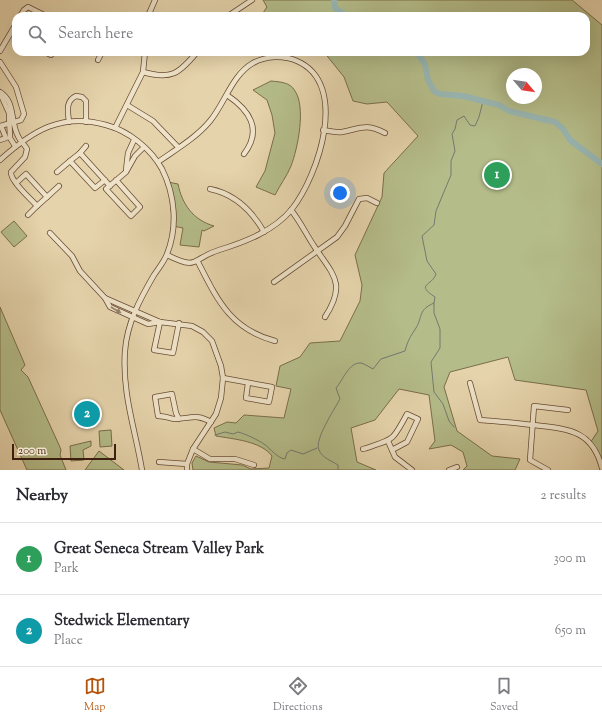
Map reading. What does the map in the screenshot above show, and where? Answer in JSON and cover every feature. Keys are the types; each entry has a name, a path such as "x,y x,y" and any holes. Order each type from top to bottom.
{"street":[{"path":"150,12 155,0"},
{"path":"234,12 252,0"},
{"path":"23,12 28,7 38,12"},
{"path":"0,51 12,31"},
{"path":"98,60 100,56"},
{"path":"115,128 143,72 145,56"},
{"path":"143,72 160,76 173,75 186,66 194,56"},
{"path":"158,162 205,127 216,114 244,69 254,63 275,57 294,60 303,64 314,74 324,92 325,116 314,170 291,210 264,232 252,239 210,253 198,262 188,264 167,255"},
{"path":"0,62 16,87 24,114 21,120 0,126 6,138 0,140"},
{"path":"0,93 4,95 11,105 12,122 10,138 15,146"},
{"path":"227,95 246,110 251,121 252,138 244,154"},
{"path":"69,122 68,104 70,100 76,96 82,97 86,101 86,122"},
{"path":"127,105 153,121 178,148"},
{"path":"12,122 17,136 27,150 27,153 11,172 12,177 37,206"},
{"path":"0,160 21,141 46,127 69,122 86,122 115,128 144,147 158,162 168,182 174,212 171,239 167,255 132,317 125,349 123,378 142,470"},
{"path":"323,130 338,132 364,126 376,128 386,133"},
{"path":"126,172 128,153 134,140"},
{"path":"57,172 80,153 86,146"},
{"path":"116,180 140,207 130,216 106,189 116,180 126,172 135,156 144,147"},
{"path":"80,153 110,186"},
{"path":"70,161 95,188 105,180"},
{"path":"16,182 26,174 47,197"},
{"path":"28,215 59,186"},
{"path":"210,189 228,195 240,203 254,216 264,232"},
{"path":"274,282 318,251 341,232 359,199 367,198 377,203"},
{"path":"291,210 301,222 332,272 336,286 334,300 325,317"},
{"path":"50,233 72,256 80,271 105,298 110,307 148,324 160,322 178,323 192,326 208,336 218,353 223,378 219,406 211,422 193,449 187,464 187,470"},
{"path":"198,262 223,309 239,324 250,331 275,341"},
{"path":"105,298 160,322"},
{"path":"160,322 154,350 173,353 178,323"},
{"path":"223,378 272,387 269,402 246,398 248,383"},
{"path":"470,383 480,420 567,429 575,432 586,440 595,451 602,468"},
{"path":"179,418 176,413 172,394 155,397 158,416 179,418 197,416 211,422"},
{"path":"548,470 530,460 534,406 568,410"},
{"path":"363,449 388,441 394,437 407,414 418,419 407,442 392,450"},
{"path":"388,441 395,456 405,468 412,470"},
{"path":"193,449 210,459 234,459 254,465"},
{"path":"159,462 187,464"},
{"path":"449,470 457,467"}],"green space":[{"path":"263,0 572,0 586,12 264,12 267,7"},
{"path":"590,15 602,25 602,463 590,443 598,431 586,390 515,380 508,357 450,372 444,387 457,431 492,456 520,459 515,470 463,470 467,466 463,452 451,445 429,449 435,441 429,395 399,389 375,420 351,428 357,462 376,470 193,470 192,463 196,456 209,462 242,465 251,469 269,468 272,456 267,451 254,444 216,436 214,428 227,422 236,423 244,415 284,418 291,389 276,386 280,366 300,357 310,343 340,341 360,301 362,285 355,255 382,197 384,173 418,136 387,102 367,104 353,101 344,77 327,56 590,56"},
{"path":"271,81 284,83 293,88 298,98 300,107 300,128 294,158 275,195 256,187 265,171 275,133 272,115 267,100 253,90"},
{"path":"168,182 178,184 182,198 194,215 200,220 214,226 204,231 202,230 199,247 180,245 183,228 173,226"},
{"path":"14,221 27,236 14,247 1,232"},
{"path":"0,307 25,365 21,370 28,377 59,445 61,450 60,455 66,470 27,470 0,410"},
{"path":"111,430 112,446 100,447 99,431"},
{"path":"91,441 91,446 83,450 84,460 71,461 70,446"},
{"path":"99,451 124,470 85,470"}],"waterway":[{"path":"334,0 335,8 340,12"},
{"path":"419,56 425,64 428,80 434,91 440,94 463,96 499,105 509,111 555,122 563,129 570,140 602,164"},
{"path":"338,470 338,465 320,453 318,445 325,425 340,399 336,388 353,365 361,363 373,369 381,359 405,351 408,341 418,324 423,311 425,308 434,303 435,297 429,293 425,287 436,274 427,261 422,236 434,225 436,211 451,175 451,161 455,151 452,134 457,120 464,116 470,125 475,126 483,101"},
{"path":"434,303 434,313 440,329 440,348 431,362 434,392 443,404 449,421 454,427"},
{"path":"215,435 225,432 233,434 238,432 241,433 261,442 277,455 285,459 287,453 291,450 303,454 317,448"}],"place":[{"name":"Great Seneca Stream Valley Park","path":"497,175"},
{"name":"Stedwick Elementary","path":"87,414"}]}
